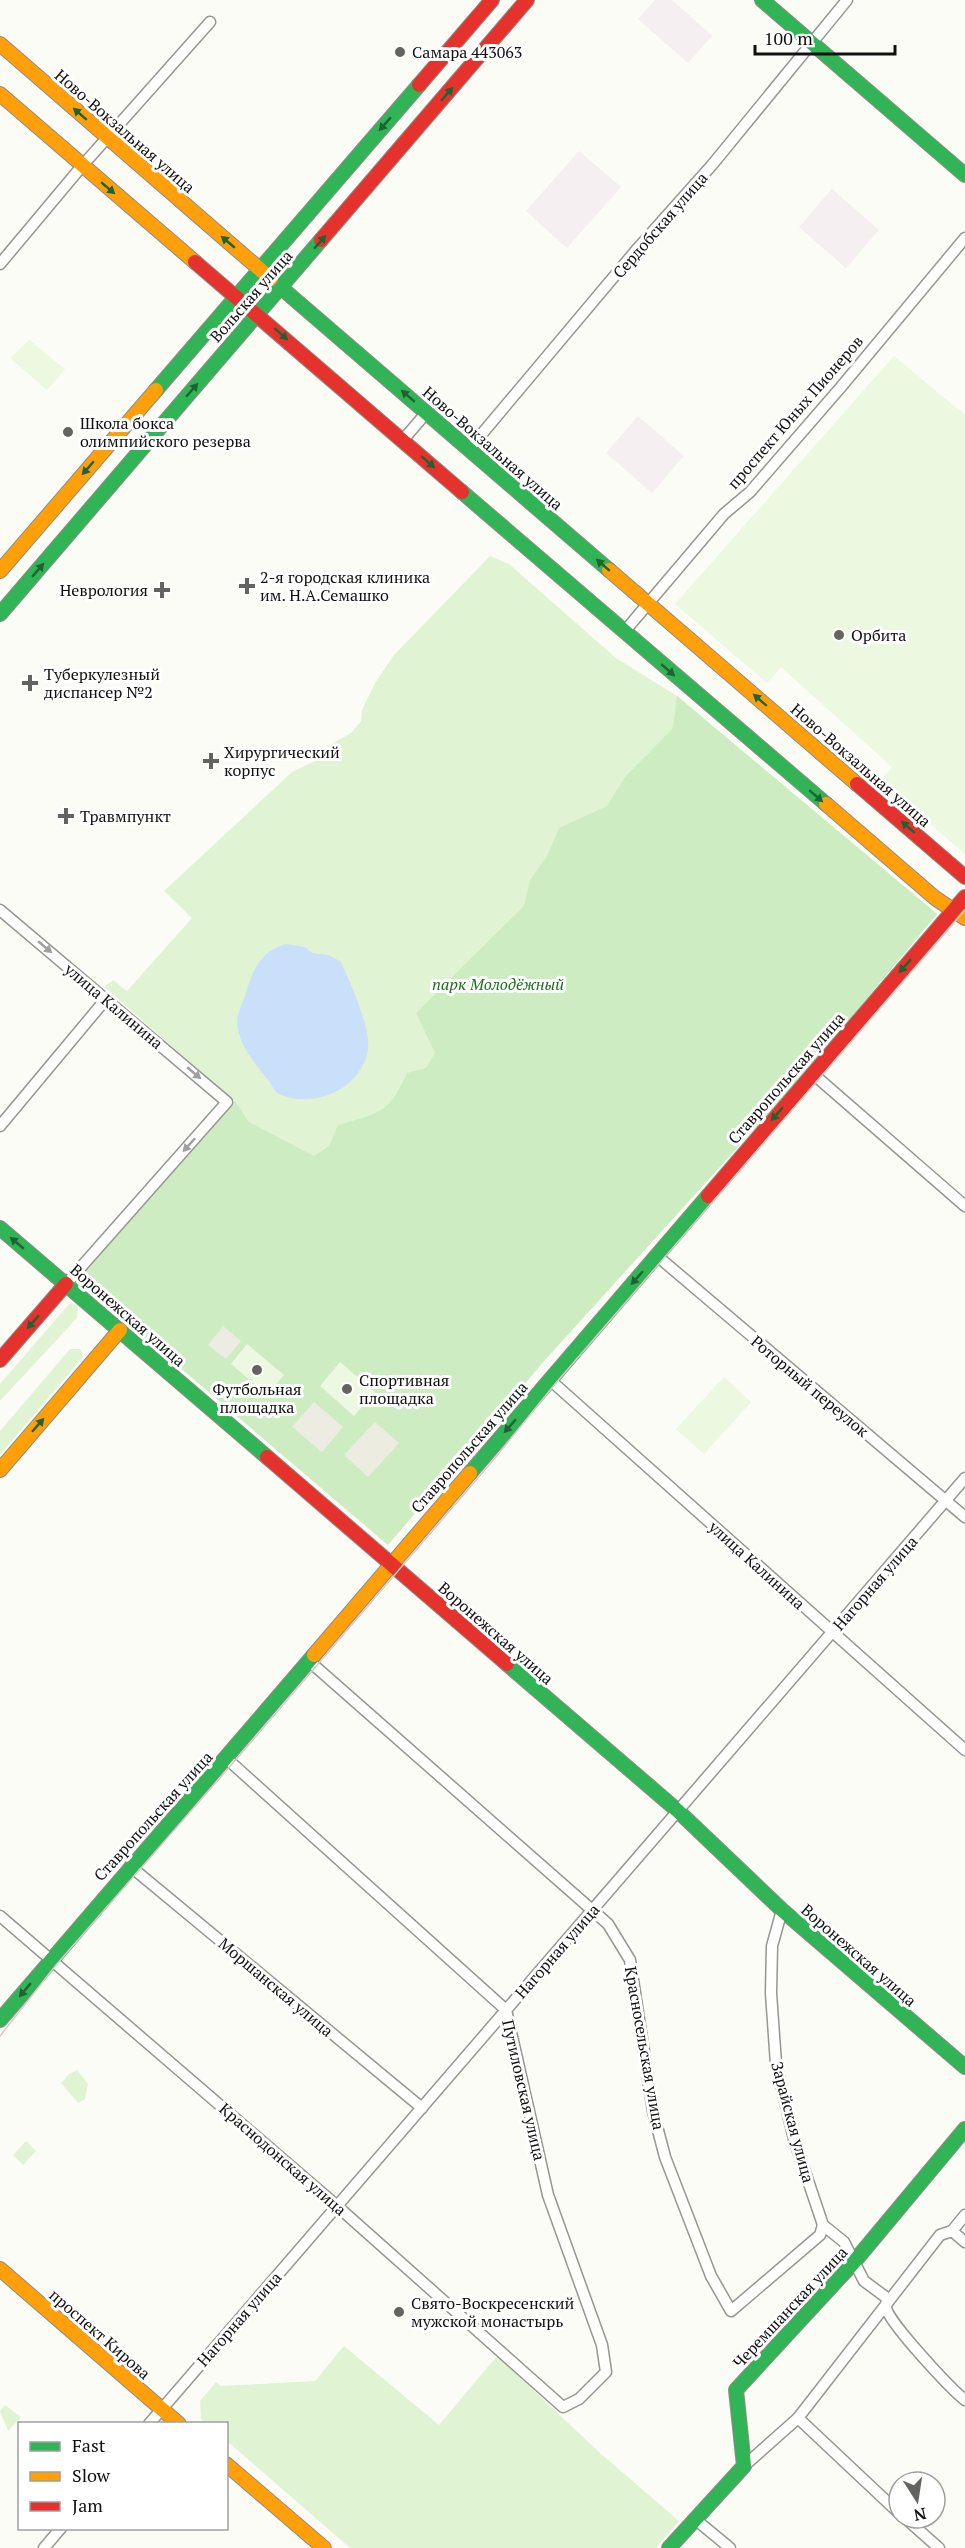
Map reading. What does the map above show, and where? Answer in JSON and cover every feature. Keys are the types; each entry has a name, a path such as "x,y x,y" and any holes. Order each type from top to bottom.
{"main road":[{"name":"Вольская улица","path":"0,571 492,0"},
{"name":"Вольская улица","path":"0,614 527,0"},
{"path":"762,0 965,175"},
{"name":"Ново-Вокзальная улица","path":"0,44 965,877"},
{"path":"0,94 935,898 959,914"},
{"name":"Ставропольская улица","path":"0,2020 812,1073 959,914 965,897"},
{"name":"Воронежская улица","path":"0,1228 678,1811 782,1910 965,2067"},
{"path":"0,1360 66,1284"},
{"path":"0,1470 120,1330"},
{"name":"Черемшанская улица","path":"744,2466 736,2390 854,2262 965,2129"},
{"name":"проспект Кирова","path":"0,2269 177,2422"},
{"path":"228,2466 324,2548"},
{"path":"669,2548 744,2466"}],"street":[{"name":"Сердобская улица","path":"470,448 712,165 811,41 848,0"},
{"path":"0,264 82,166 210,22"},
{"name":"проспект Юных Пионеров","path":"624,632 724,514 750,492 965,238"},
{"path":"403,440 427,412"},
{"name":"улица Калинина","path":"0,910 228,1102 66,1284"},
{"path":"0,1126 106,999"},
{"path":"812,1073 965,1206"},
{"name":"Роторный переулок","path":"656,1255 965,1517"},
{"name":"улица Калинина","path":"549,1379 965,1750"},
{"name":"Нагорная улица","path":"151,2422 965,1478"},
{"name":"Красносельская улица","path":"309,1661 608,1924 630,1960 653,2111 665,2157 711,2276 731,2311 820,2235 823,2225"},
{"name":"Путиловская улица","path":"226,1758 506,2010 548,2195 603,2354 606,2372 579,2399 563,2407"},
{"name":"Моршанская улица","path":"130,1866 422,2108"},
{"name":"Зарайская улица","path":"782,1910 772,1946 771,1993 776,2064 794,2139 823,2225 844,2242 864,2280 887,2298 886,2308"},
{"name":"Краснодонская улица","path":"0,1916 338,2206 563,2407"},
{"path":"744,2466 798,2418 886,2308 940,2235 952,2231 965,2215"},
{"path":"952,2231 965,2242"},
{"path":"886,2308 896,2324 953,2391 965,2400"},
{"path":"798,2418 887,2502"},
{"path":"695,2519 730,2548"},
{"path":"44,2548 60,2530"},
{"path":"919,2530 939,2548"}],"shaded area":[{"path":"655,0 672,0 712,36 688,63 638,19"},
{"path":"579,151 621,187 567,248 526,211"},
{"path":"832,189 879,230 846,268 799,227"},
{"path":"638,416 684,456 652,493 606,453"},
{"path":"223,1326 241,1341 226,1359 208,1345"},
{"path":"314,1402 343,1427 322,1452 292,1427"},
{"path":"375,1422 399,1443 368,1477 344,1455"}],"green space":[{"path":"29,340 65,369 47,390 10,358"},
{"name":"Орбита","path":"894,356 965,415 965,854 880,781 892,767 781,667 767,683 675,604"},
{"name":"парк Молодёжный","path":"490,556 509,564 616,658 677,696 937,914 804,1074 544,1361 388,1545 74,1277 235,1101 104,987 113,980 127,991 192,918 164,891 292,772 321,758 324,748 351,733 361,721 362,710 375,683 394,655"},
{"name":"парк Молодёжный","path":"677,696 937,914 804,1074 544,1361 388,1545 74,1277 235,1101 249,1122 314,1156 329,1146 338,1125 364,1118 381,1110 394,1097 407,1073 426,1068 435,1053 416,1013 524,906 530,880 547,856 559,828 607,806 625,777 673,728"},
{"path":"70,1303 78,1306 77,1318 0,1401 0,1384"},
{"name":"Футбольная площадка","path":"247,1344 284,1375 267,1395 231,1364"},
{"path":"70,1349 80,1349 83,1357 0,1455 0,1431"},
{"name":"Спортивная площадка","path":"340,1362 375,1392 354,1416 320,1386"},
{"path":"724,1377 751,1402 704,1454 676,1429"},
{"path":"77,2070 88,2084 85,2099 78,2103 61,2083"},
{"path":"26,2141 36,2151 23,2165 13,2155"},
{"path":"344,2346 439,2425 497,2356 600,2453 679,2521 656,2548 350,2548 228,2442 228,2422 205,2422 201,2419 200,2401 216,2382 221,2386 315,2381"},
{"path":"5,2405 21,2417 8,2431 0,2411"}],"water":[{"path":"286,944 305,947 312,953 329,955 341,962 359,1005 366,1029 368,1049 357,1075 347,1085 321,1097 293,1098 277,1093 251,1058 239,1033 237,1024 239,1012 260,960 271,951"}],"tram line":[{"path":"0,2036 56,1965 233,1763 495,1458 555,1384 965,910"}],"traffic: fast":[{"path":"762,0 965,175"},
{"path":"156,390 419,85"},
{"path":"0,614 321,240"},
{"path":"271,279 609,570"},
{"path":"462,492 826,804"},
{"path":"470,1473 708,1196"},
{"path":"0,1228 267,1457"},
{"path":"0,2020 314,1655"},
{"path":"507,1664 678,1811 782,1910 965,2067"},
{"path":"669,2548 744,2466 736,2390 854,2262 965,2129"}],"traffic: slow":[{"path":"0,44 271,279"},
{"path":"0,94 195,262"},
{"path":"0,571 156,390"},
{"path":"609,570 857,784"},
{"path":"826,804 935,898 965,918"},
{"path":"0,1470 120,1330"},
{"path":"314,1655 470,1473"},
{"path":"0,2269 177,2422"},
{"path":"228,2466 324,2548"}],"traffic: jam":[{"path":"419,85 492,0"},
{"path":"321,240 527,0"},
{"path":"195,262 462,492"},
{"path":"857,784 965,877"},
{"path":"708,1196 965,897"},
{"path":"0,1360 66,1284"},
{"path":"267,1457 507,1664"}],"place":[{"name":"Самара 443063","path":"400,52"},
{"name":"Школа бокса олимпийского резерва","path":"68,432"},
{"name":"2-я городская клиника им. Н.А.Семашко","path":"247,586"},
{"name":"Неврология","path":"162,590"},
{"name":"Орбита","path":"839,635"},
{"name":"Туберкулезный диспансер №2","path":"30,683"},
{"name":"Хирургический корпус","path":"211,761"},
{"name":"Травмпункт","path":"66,816"},
{"name":"Футбольная площадка","path":"257,1370"},
{"name":"Спортивная площадка","path":"347,1389"},
{"name":"Свято-Воскресенский мужской монастырь","path":"399,2312"}]}
